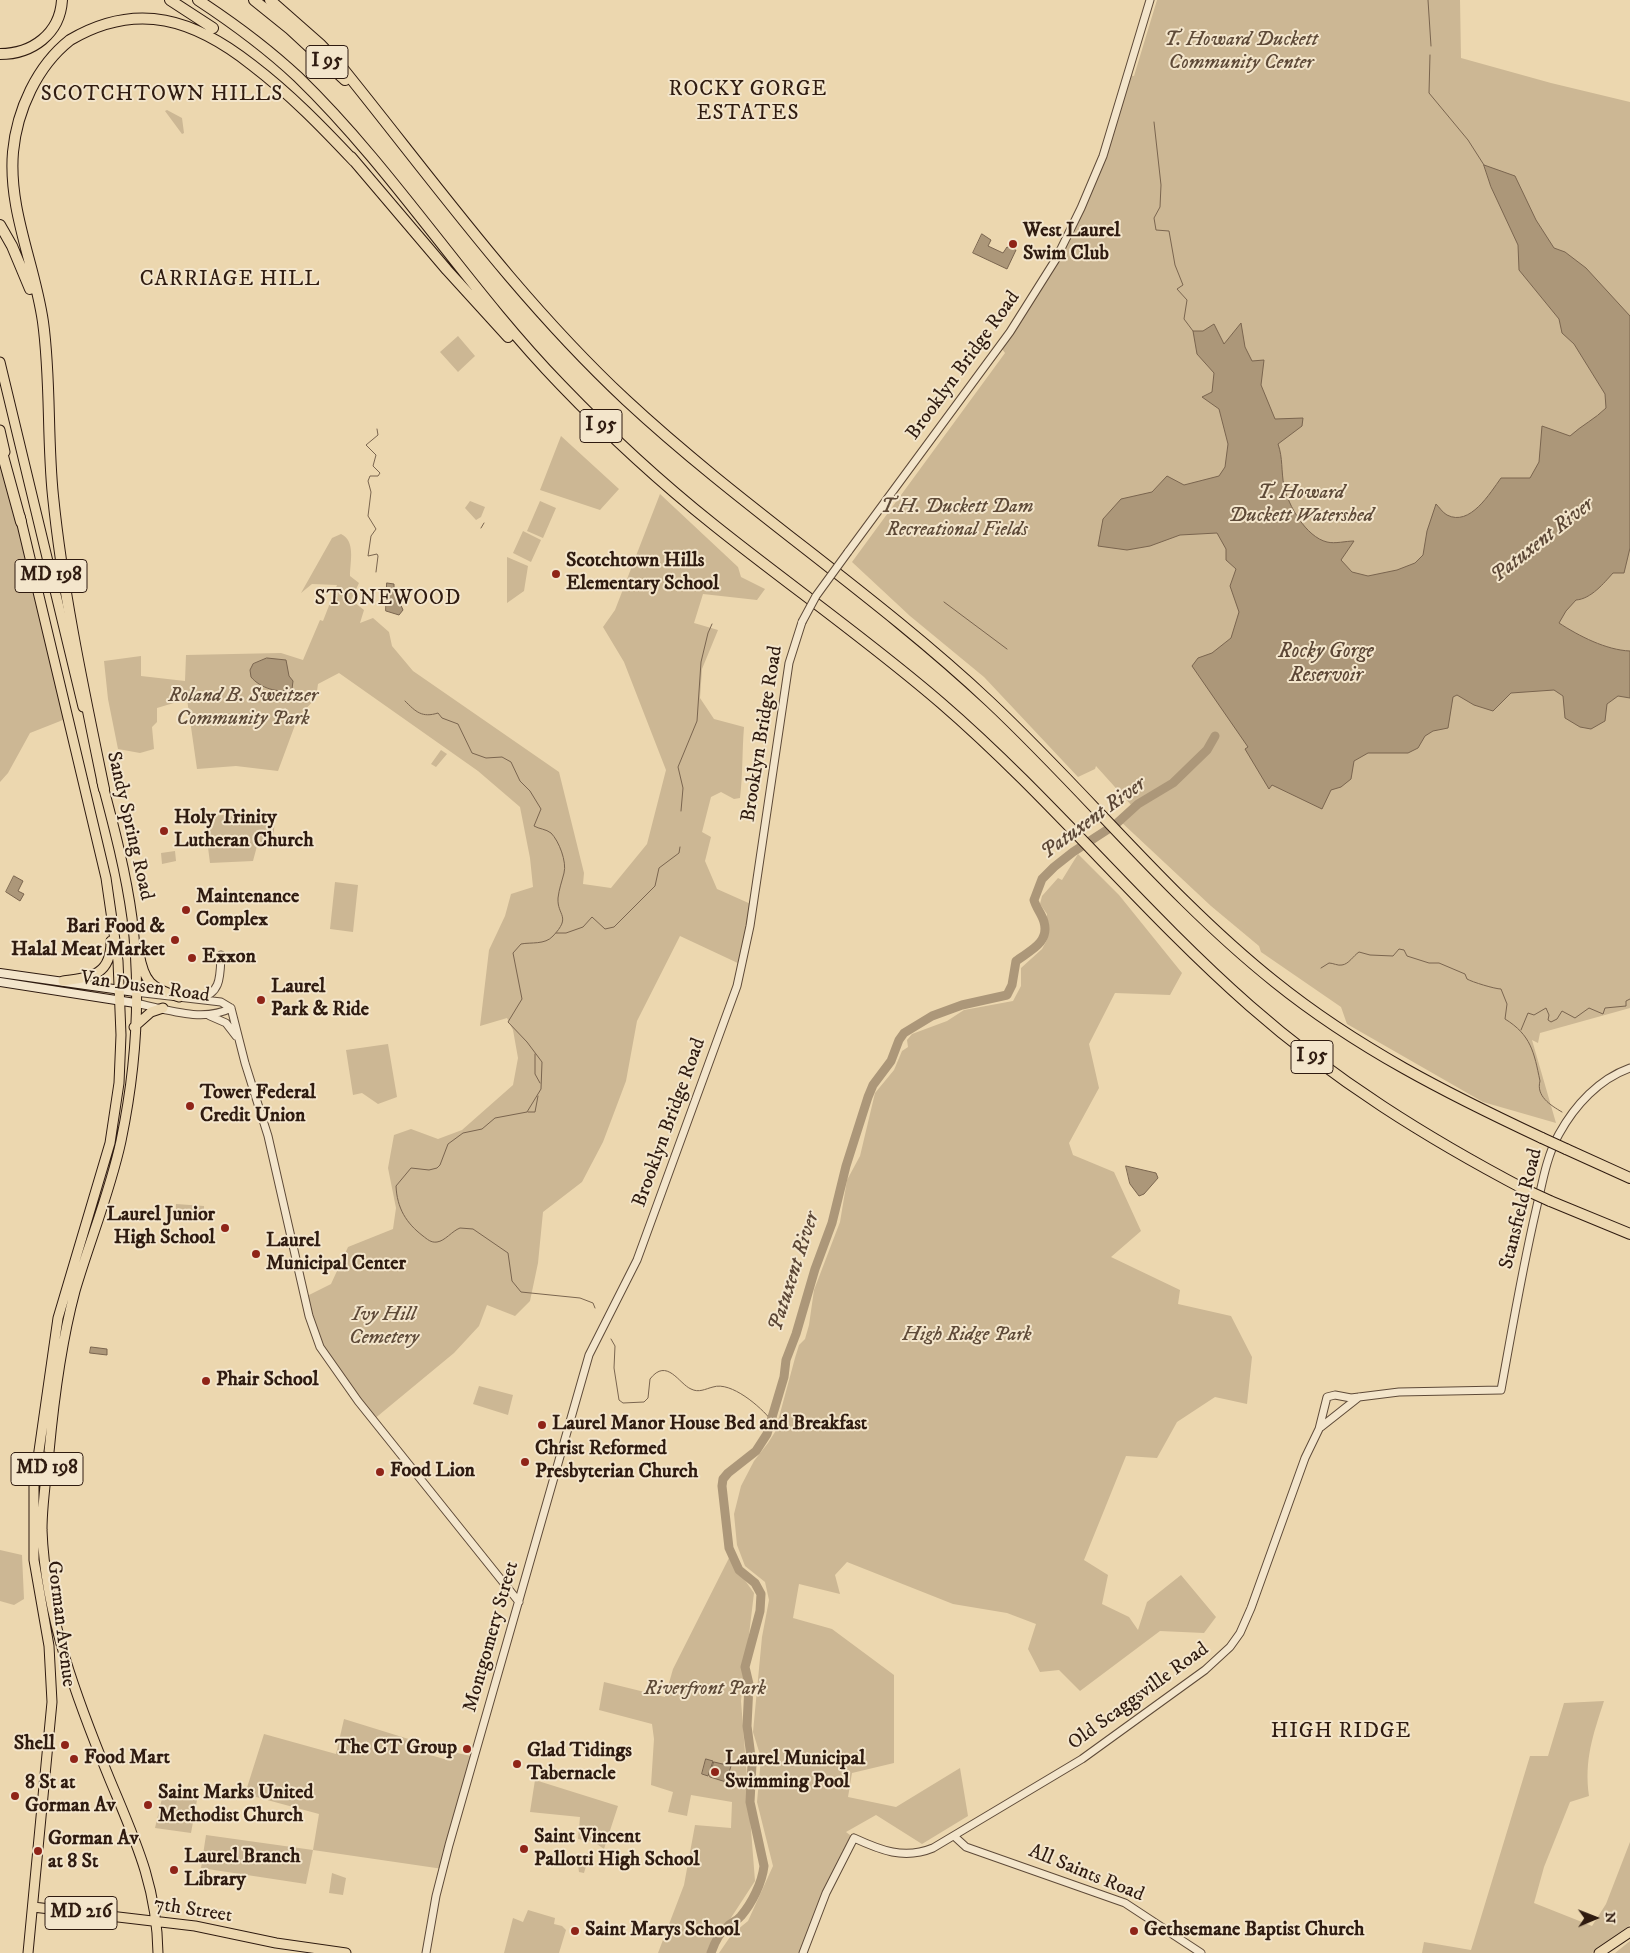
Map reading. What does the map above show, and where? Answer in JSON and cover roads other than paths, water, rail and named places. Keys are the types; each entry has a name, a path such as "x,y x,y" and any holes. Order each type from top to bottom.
{"highway":[{"path":"0,54 30,49 45,37 57,21 62,0"},
{"path":"170,0 233,43 279,80 308,109 354,161 476,304 506,335 564,388"},
{"name":"I 95","path":"198,0 243,31 271,54 340,120 483,299 564,388 632,455 711,523 875,648 943,704 1050,807 1127,886 1248,1004 1321,1064 1429,1137 1526,1190 1630,1236"},
{"name":"I 95","path":"254,0 314,50 363,98 511,280 624,398 689,456 936,655 990,703 1151,866 1239,951 1301,1002 1379,1056 1448,1094 1630,1178"},
{"path":"270,0 334,58 392,133"},
{"path":"104,789 80,666 57,530 50,455 46,363 40,307 16,203 13,155 21,117 34,84 55,55 77,35 100,22 136,14 161,15 187,22 214,36 282,89 354,161"},
{"path":"0,225 12,246 30,289 40,326 46,363"},
{"path":"0,445 21,522"}],"main road":[{"name":"Sandy Spring Road","path":"0,362 72,667 104,789 129,896 134,946 135,1003 128,1108 116,1165 73,1301"},
{"name":"Sandy Spring Road","path":"0,430 106,878 116,941 120,990 120,1064 110,1143 62,1301"},
{"path":"63,981 94,975 106,966 109,959 112,942 106,878"},
{"path":"129,896 144,975 156,988 178,997"},
{"name":"Van Dusen Road","path":"0,973 135,992"},
{"name":"Van Dusen Road","path":"0,982 135,1003"},
{"path":"134,1027 151,1012 164,1008"},
{"name":"Gorman Avenue","path":"28,1953 52,1702 49,1646 34,1560 33,1497 50,1367 62,1301"},
{"name":"Gorman Avenue","path":"73,1301 59,1370 43,1514 45,1558 60,1637 82,1707 145,1865 151,1887 156,1922"},
{"name":"7th Street","path":"33,1906 199,1927 266,1942 346,1953"},
{"name":"MD 198","path":"156,1922 158,1953"},
{"path":"1599,1953 1630,1932"},
{"path":"1610,1953 1630,1937"}],"street":[{"name":"Brooklyn Bridge Road","path":"600,1333 637,1260 737,986 750,926 789,663 802,622 816,596 1010,332 1056,259 1081,208 1103,156 1150,0"},
{"path":"192,999 207,996 217,988 221,955"},
{"name":"Van Dusen Road","path":"135,992 221,1002 231,1008"},
{"name":"Van Dusen Road","path":"135,1003 202,1014 219,1014 231,1008"},
{"path":"231,1008 286,1209 309,1316 320,1347 358,1401 519,1602"},
{"path":"202,1014 226,1023 239,1041"},
{"name":"Stansfield Road","path":"1360,1397 1398,1392 1501,1390 1527,1247 1551,1153 1566,1122 1585,1097 1606,1080 1630,1068"},
{"name":"Montgomery Street","path":"426,1953 436,1896 449,1845 589,1355 600,1333"},
{"path":"1338,1396 1344,1402 1338,1413 1326,1412 1324,1407 1327,1397 1332,1395 1360,1397"},
{"name":"Old Scaggsville Road","path":"1319,1429 1360,1397"},
{"name":"Old Scaggsville Road","path":"803,1953 826,1893 854,1838 879,1850 905,1854 925,1852 1082,1759 1223,1655 1245,1623 1305,1458 1319,1429 1324,1407"},
{"name":"All Saints Road","path":"954,1836 966,1846 1125,1903 1201,1953"}],"water":[{"name":"Rocky Gorge Reservoir","path":"1484,165 1515,176 1536,220 1554,248 1565,252 1586,268 1630,316 1630,548 1624,573 1613,573 1592,594 1576,600 1566,611 1559,623 1593,642 1630,651 1630,698 1618,696 1607,704 1605,721 1591,729 1580,727 1565,718 1563,696 1554,690 1511,693 1493,711 1474,705 1457,695 1453,697 1448,728 1433,731 1425,736 1418,748 1408,753 1368,753 1354,761 1351,779 1341,787 1331,790 1322,809 1272,785 1269,789 1245,749 1248,747 1192,666 1198,658 1212,653 1231,638 1239,612 1230,586 1236,569 1226,560 1226,549 1217,533 1180,535 1150,546 1127,550 1098,546 1103,519 1121,499 1152,492 1167,476 1184,485 1219,476 1225,467 1228,444 1219,409 1202,397 1212,392 1214,373 1197,354 1193,331 1203,331 1214,324 1224,344 1241,323 1245,347 1252,361 1264,360 1261,385 1275,419 1303,418 1302,426 1278,444 1281,454 1284,486 1294,511 1305,527 1319,539 1330,543 1354,541 1341,560 1352,572 1368,576 1397,570 1415,563 1423,555 1427,531 1436,504 1447,515 1455,517 1464,516 1478,507 1501,478 1530,478 1539,462 1542,426 1570,436 1606,408 1605,394 1574,344 1562,333 1559,319 1519,270 1518,245 1491,187"},
{"path":"982,234 991,240 988,246 1003,253 1007,247 1016,250 1007,269 973,253"},
{"path":"387,583 394,584 394,589 403,610 399,615 386,611"},
{"path":"267,658 286,660 289,676 293,681 292,689 281,691 270,689 259,684 251,677 250,670 253,664"},
{"path":"14,876 23,881 18,891 24,894 20,901 6,892"},
{"path":"1126,1166 1156,1173 1158,1178 1144,1194 1139,1196 1130,1184"},
{"path":"91,1347 107,1349 107,1355 90,1353"},
{"path":"706,1759 713,1761 708,1776 702,1774"},
{"path":"714,1762 731,1766 726,1782 710,1777"}],"waterway":[{"path":"1428,0 1431,46"},
{"path":"1430,55 1429,93 1468,140 1484,165"},
{"path":"1154,122 1161,185 1160,207 1154,218 1156,230 1169,231 1175,265 1183,285 1177,289 1187,300 1184,319 1193,331"},
{"path":"376,572 378,556 377,554 368,556 371,536 376,529 368,516 371,492 368,481 370,476 378,476 380,473 373,466 376,455 366,445 378,435 377,429"},
{"path":"481,528 484,523"},
{"path":"944,602 1007,649"},
{"path":"681,811 683,788 678,767 697,721 701,662 712,624"},
{"path":"405,701 420,713 428,715 438,713 442,718 458,724 472,753 486,758 502,757 511,762 520,781 530,791 541,809 534,826 551,833 557,841 562,852 565,868 558,898 563,920 559,929 550,939 542,942 521,944 513,953 522,999 508,1022 527,1042 542,1062 541,1089 527,1112 495,1118 482,1129 463,1133 448,1144 437,1168 429,1170 411,1168 396,1186 400,1208 412,1226 431,1241 440,1241 460,1228 473,1229 508,1253 512,1281 521,1292 580,1298 593,1303 595,1308"},
{"name":"Patuxent River","path":"711,1953 722,1931 739,1918 749,1905 759,1886 764,1866 750,1802 752,1764 747,1726 749,1684 745,1667 760,1611 761,1594 755,1583 739,1570 729,1548 722,1486 723,1479 756,1451 767,1434 784,1377 786,1360 832,1223 846,1166 868,1097 873,1085 891,1061 899,1040 904,1033 932,1016 962,1005 1007,995 1012,985 1016,961 1037,946 1044,936 1044,922 1034,900 1042,879 1073,852 1116,824 1138,804 1173,783 1207,750 1215,736"},
{"path":"556,933 566,933 583,927 592,917 605,929 614,927 655,886 659,868 679,853 680,847"},
{"path":"1321,968 1329,963 1339,965 1349,962 1359,952 1370,955 1393,956 1399,949 1404,950 1407,956 1429,963 1439,963 1465,974 1467,979 1501,989 1507,1004 1505,1019 1521,1031 1530,1045 1536,1061 1542,1096 1562,1112"},
{"path":"1521,1030 1528,1013 1534,1015 1546,1008 1549,1015 1548,1020 1551,1022 1557,1019 1562,1011 1575,1018 1589,1008 1603,1014 1605,1008 1626,1006 1626,1001 1630,999"},
{"path":"535,1054 535,1074 540,1083"},
{"path":"528,1112 535,1112 538,1096"},
{"path":"611,1339 615,1346 614,1368 619,1400 623,1403 644,1402 648,1398 650,1379 656,1373 667,1371 694,1390 699,1391 720,1386 737,1391 753,1402 771,1420"}],"place":[{"name":"West Laurel Swim Club","path":"1013,244"},
{"name":"Scotchtown Hills Elementary School","path":"556,574"},
{"name":"Holy Trinity Lutheran Church","path":"164,831"},
{"name":"Maintenance Complex","path":"186,910"},
{"name":"Bari Food & Halal Meat Market","path":"175,940"},
{"name":"Exxon","path":"192,958"},
{"name":"Laurel Park & Ride","path":"261,1000"},
{"name":"Tower Federal Credit Union","path":"190,1106"},
{"name":"Laurel Junior High School","path":"225,1228"},
{"name":"Laurel Municipal Center","path":"256,1254"},
{"name":"Phair School","path":"206,1381"},
{"name":"Laurel Manor House Bed and Breakfast","path":"542,1425"},
{"name":"Christ Reformed Presbyterian Church","path":"525,1462"},
{"name":"Food Lion","path":"380,1472"},
{"name":"Shell","path":"65,1745"},
{"name":"The CT Group","path":"467,1749"},
{"name":"Food Mart","path":"74,1759"},
{"name":"Glad Tidings Tabernacle","path":"517,1764"},
{"name":"Laurel Municipal Swimming Pool","path":"715,1772"},
{"name":"8 St at Gorman Av","path":"15,1796"},
{"name":"Saint Marks United Methodist Church","path":"148,1805"},
{"name":"Saint Vincent Pallotti High School","path":"524,1849"},
{"name":"Gorman Av at 8 St","path":"38,1851"},
{"name":"Laurel Branch Library","path":"174,1870"},
{"name":"Saint Marys School","path":"575,1931"},
{"name":"Gethsemane Baptist Church","path":"1134,1931"}],"district":[{"name":"SCOTCHTOWN HILLS","path":"162,96"},
{"name":"ROCKY GORGE ESTATES","path":"748,103"},
{"name":"CARRIAGE HILL","path":"230,281"},
{"name":"STONEWOOD","path":"388,600"},
{"name":"HIGH RIDGE","path":"1341,1733"}],"park label":[{"name":"T. Howard Duckett Community Center","path":"1241,52"},
{"name":"T. Howard Duckett Watershed","path":"1301,506"},
{"name":"T.H. Duckett Dam Recreational Fields","path":"957,520"},
{"name":"Roland B. Sweitzer Community Park","path":"243,708"},
{"name":"Ivy Hill Cemetery","path":"384,1328"},
{"name":"High Ridge Park","path":"967,1336"},
{"name":"Riverfront Park","path":"705,1690"}]}
